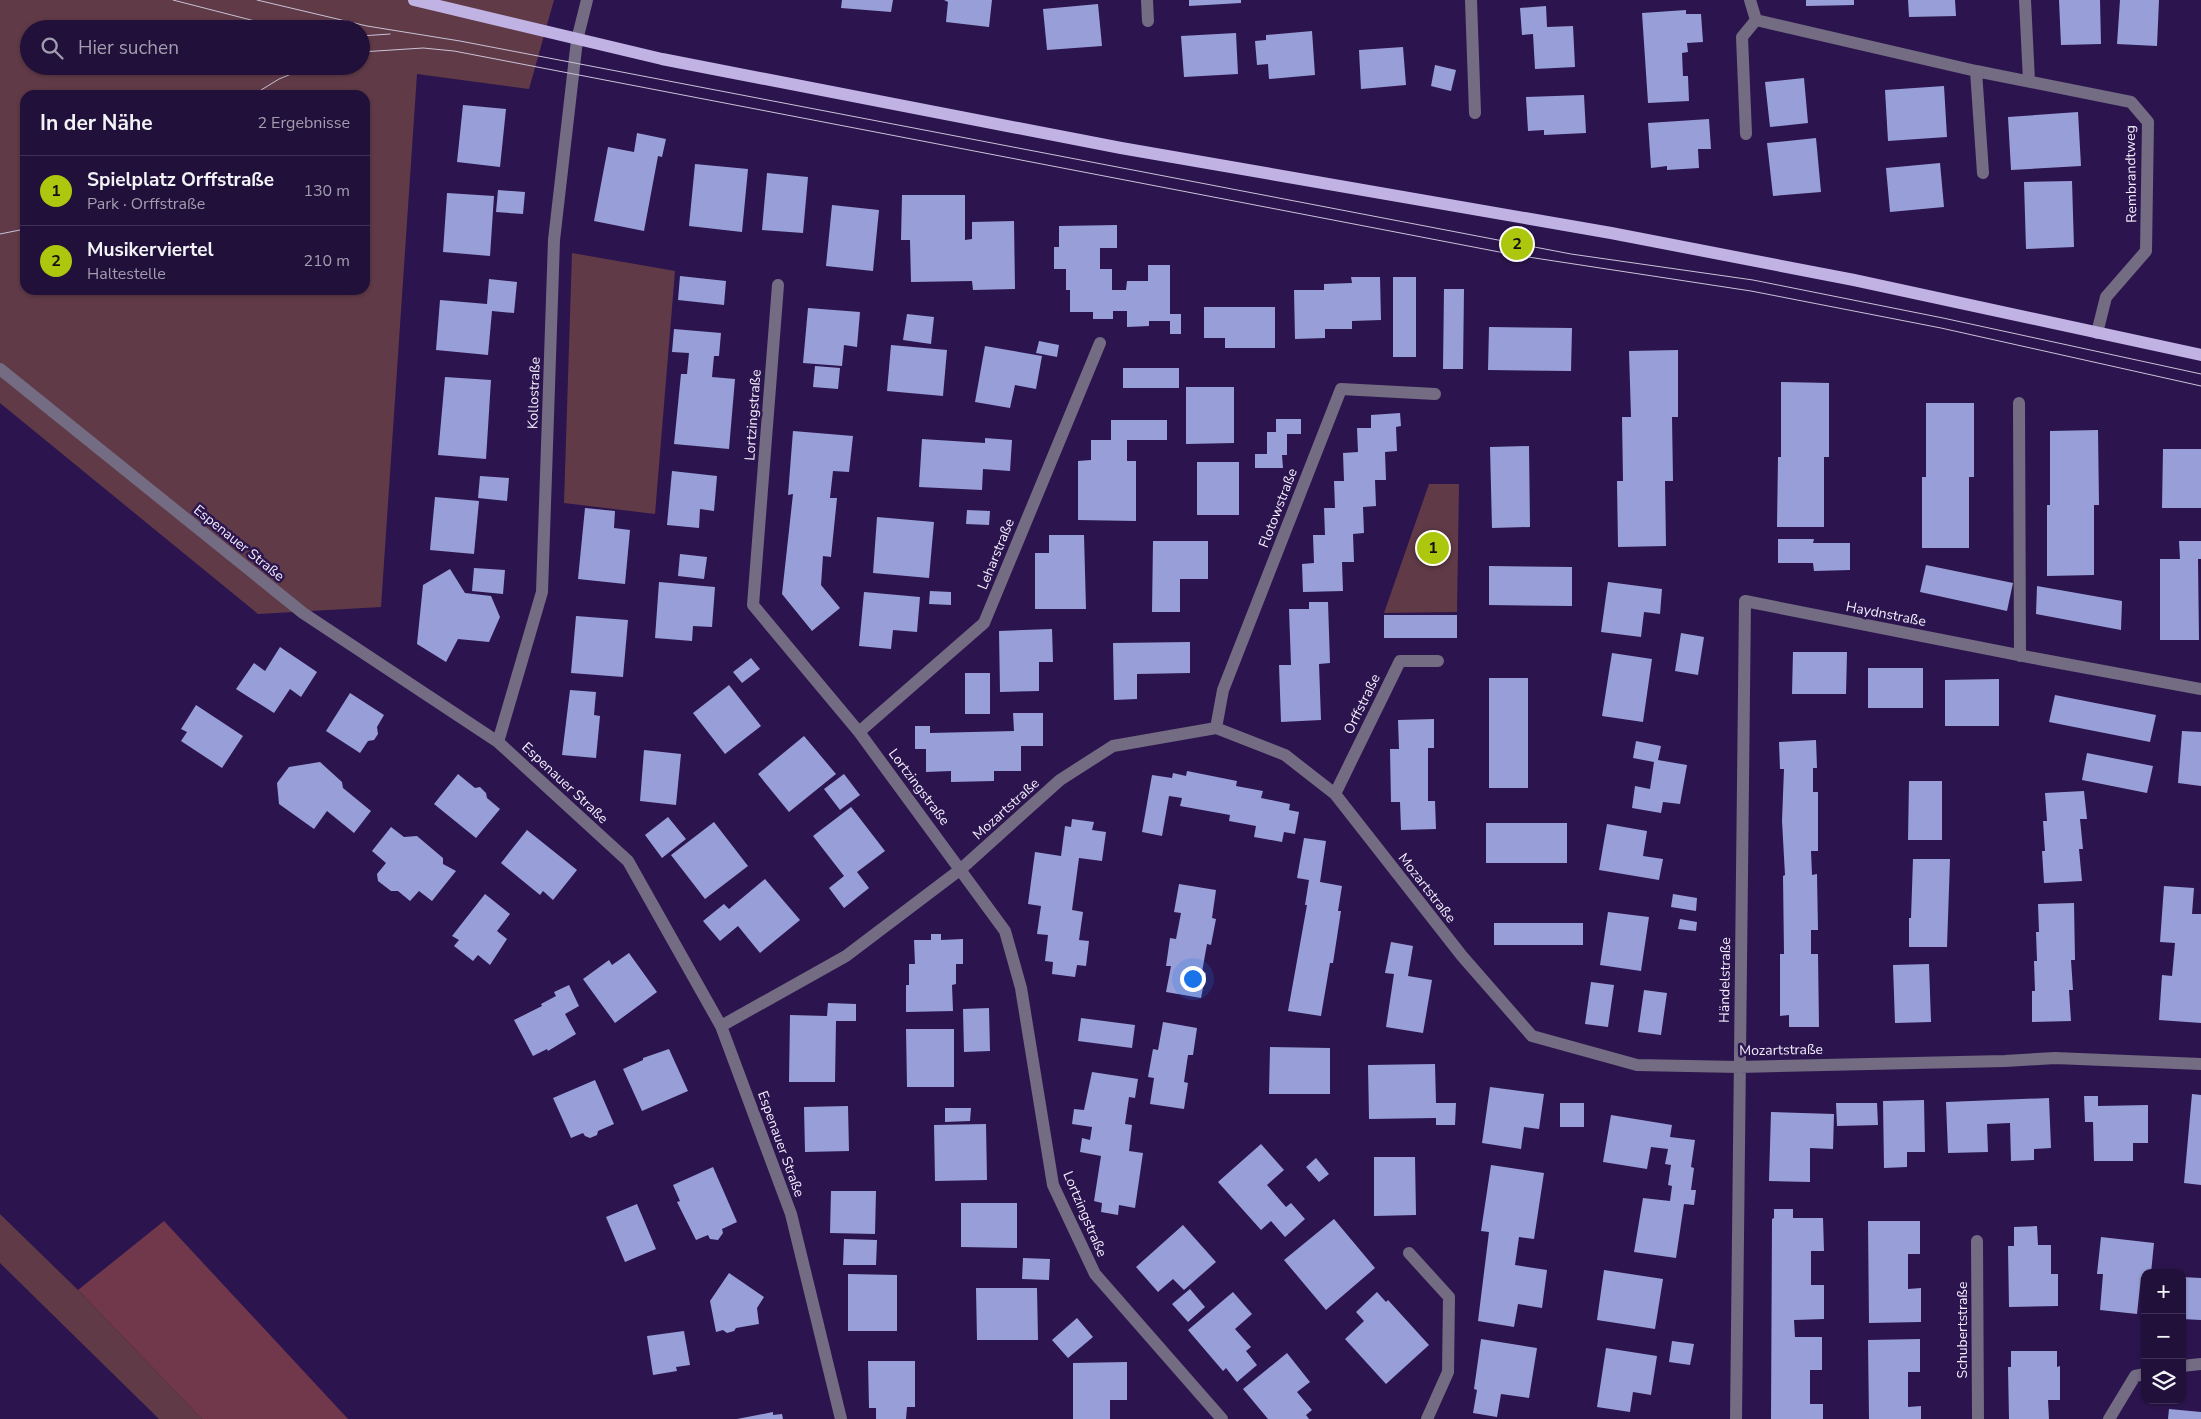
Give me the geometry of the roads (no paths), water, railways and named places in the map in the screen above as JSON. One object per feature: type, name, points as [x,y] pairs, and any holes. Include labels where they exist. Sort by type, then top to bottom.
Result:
[{"type":"main road","points":[[414,0],[662,59],[1121,148],[1611,233],[1854,280],[2201,355]]},
{"type":"street","name":"Kollostraße","points":[[498,742],[542,592],[554,240],[577,40],[587,0]]},
{"type":"street","points":[[1147,0],[1148,21]]},
{"type":"street","points":[[1470,0],[1475,113]]},
{"type":"street","points":[[1746,134],[1742,37],[1756,20],[1750,0]]},
{"type":"street","points":[[2025,0],[2029,81]]},
{"type":"street","name":"Rembrandtweg","points":[[1756,20],[1976,71],[2131,102],[2148,122],[2146,251],[2106,296],[2096,333]]},
{"type":"street","points":[[1976,71],[1983,173]]},
{"type":"street","name":"Lortzingstraße","points":[[778,285],[753,605],[859,732],[1004,930],[1021,988],[1053,1185],[1095,1274],[1222,1419]]},
{"type":"street","name":"Leharstraße","points":[[859,732],[984,623],[1100,343]]},
{"type":"street","name":"Espenauer Straße","points":[[0,369],[303,613],[498,742],[628,861],[721,1026],[790,1214],[841,1419]]},
{"type":"street","name":"Flotowstraße","points":[[1216,728],[1223,690],[1341,389],[1435,394]]},
{"type":"street","points":[[2019,403],[2020,656]]},
{"type":"street","name":"Haydnstraße","points":[[1745,601],[2020,656],[2201,688]]},
{"type":"street","name":"Händelstraße","points":[[1736,1419],[1745,601]]},
{"type":"street","name":"Orffstraße","points":[[1335,794],[1400,661],[1438,661]]},
{"type":"street","name":"Mozartstraße","points":[[721,1026],[846,956],[961,869],[1060,780],[1113,746],[1216,728],[1285,755],[1335,794],[1462,956],[1532,1036],[1636,1065],[1740,1067],[2005,1061],[2055,1058],[2201,1064]]},
{"type":"street","name":"Schubertstraße","points":[[1977,1240],[1978,1419]]},
{"type":"street","points":[[1409,1253],[1449,1297],[1448,1372],[1427,1419]]},
{"type":"street","points":[[2186,1366],[2201,1364]]},
{"type":"street","points":[[2110,1419],[2135,1376],[2141,1375]]},
{"type":"tram line","points":[[173,0],[251,20]]},
{"type":"tram line","points":[[257,0],[342,20]]},
{"type":"tram line","points":[[370,26],[460,41],[1571,254],[1753,280],[1943,318],[2201,374]]},
{"type":"tram line","points":[[370,35],[390,34]]},
{"type":"tram line","points":[[370,51],[423,48],[454,51],[1515,255],[1751,291],[1941,328],[2201,386]]},
{"type":"tram line","points":[[261,90],[289,75]]},
{"type":"tram line","points":[[0,234],[20,230]]},
{"type":"place","name":"Musikerviertel","points":[[1517,244]]},
{"type":"place","name":"Spielplatz Orffstraße","points":[[1433,548]]}]
